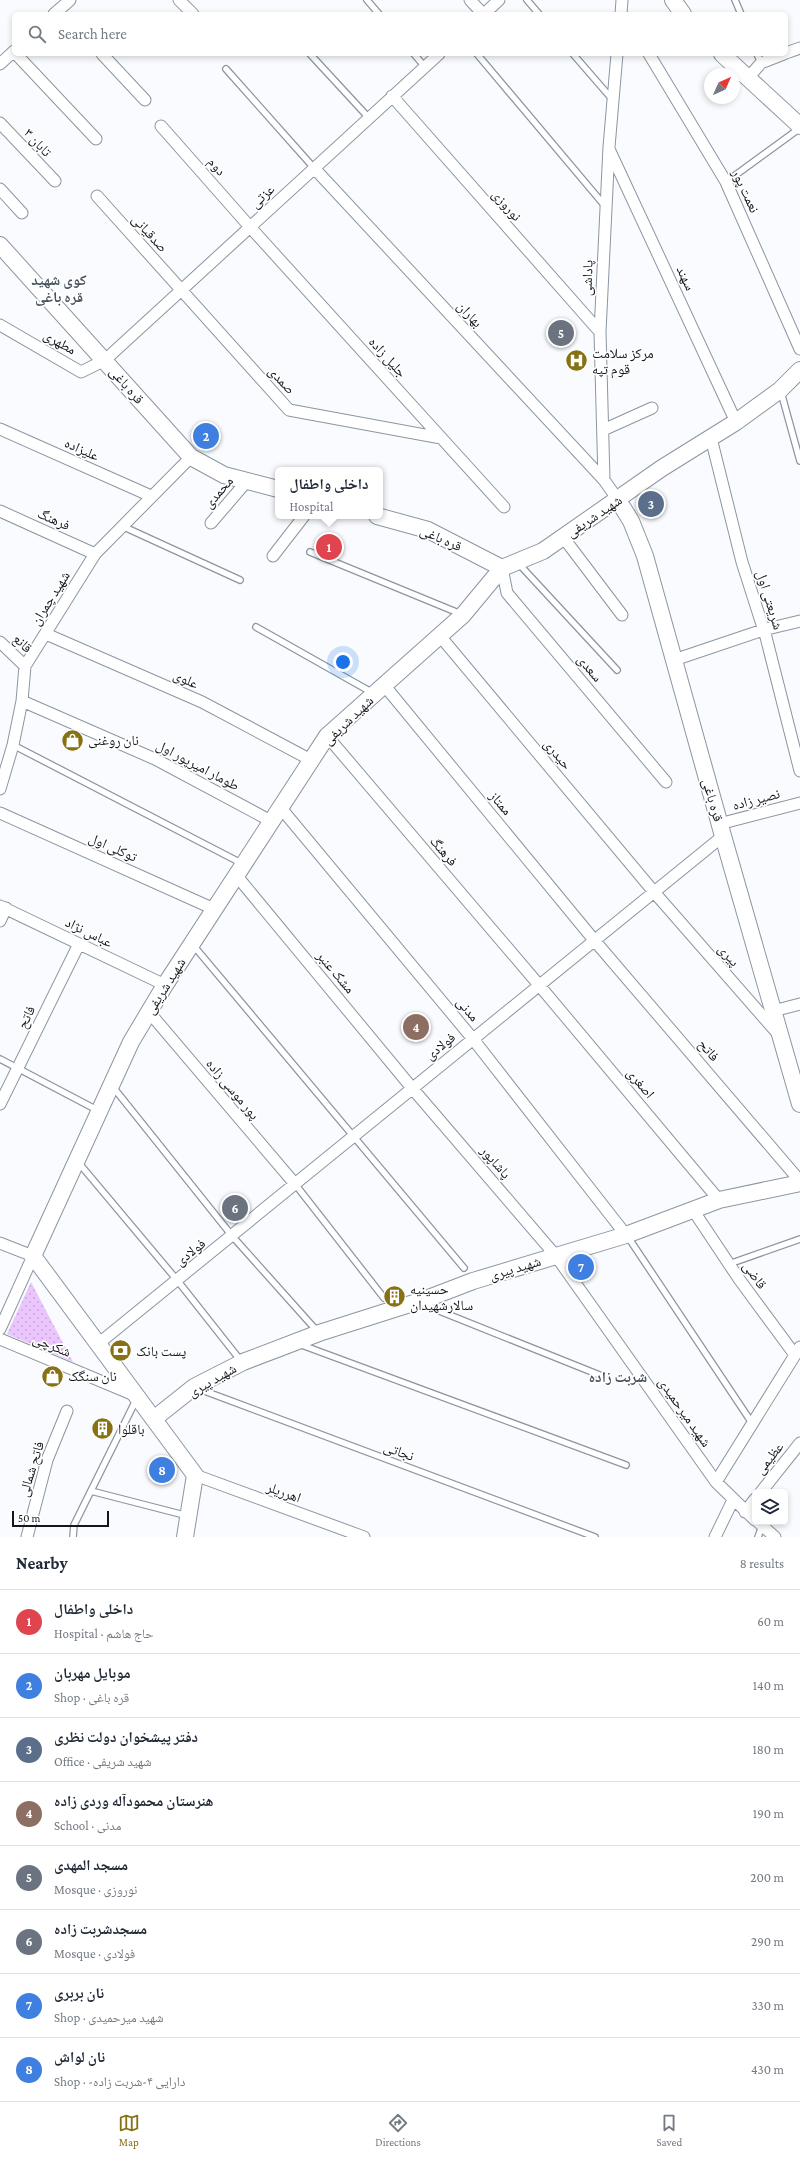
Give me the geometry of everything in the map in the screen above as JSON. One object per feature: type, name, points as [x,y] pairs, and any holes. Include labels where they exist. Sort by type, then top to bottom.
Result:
[{"type":"street","points":[[59,12],[70,0]]},
{"type":"street","points":[[179,0],[191,12]]},
{"type":"street","points":[[470,0],[481,12]]},
{"type":"street","points":[[485,12],[499,0]]},
{"type":"street","points":[[673,0],[682,12]]},
{"type":"street","points":[[788,53],[800,48]]},
{"type":"street","points":[[0,64],[12,53]]},
{"type":"street","points":[[18,56],[96,139]]},
{"type":"street","points":[[104,56],[145,100]]},
{"type":"street","name":"عزتی","points":[[105,360],[437,56]]},
{"type":"street","name":"پاداشی","points":[[604,480],[600,332],[605,206],[612,98],[617,56]]},
{"type":"street","name":"نعمت پور","points":[[650,56],[726,182],[800,349]]},
{"type":"street","points":[[724,56],[800,127]]},
{"type":"street","points":[[748,78],[759,58],[772,56]]},
{"type":"street","name":"نوروزی","points":[[392,96],[600,332]]},
{"type":"street","name":"تابان ۳","points":[[0,124],[55,181]]},
{"type":"street","name":"دوم","points":[[161,126],[250,227]]},
{"type":"street","name":"سهند","points":[[609,147],[736,422]]},
{"type":"street","name":"بهاران","points":[[314,168],[604,480]]},
{"type":"street","points":[[0,189],[22,213]]},
{"type":"street","name":"صدقیانی","points":[[97,196],[181,290]]},
{"type":"street","name":"جلیل زاده","points":[[250,227],[504,507]]},
{"type":"street","name":"قره باغی","points":[[0,245],[191,457],[224,475],[275,488]]},
{"type":"street","name":"صمدی","points":[[181,290],[288,410],[441,438]]},
{"type":"street","name":"مطهری","points":[[0,325],[81,372],[105,360]]},
{"type":"street","name":"شهید شریفى","points":[[33,1256],[131,1042],[165,985],[327,736],[463,615],[502,568],[544,551],[662,468],[736,422],[780,390],[800,370]]},
{"type":"street","points":[[603,430],[652,408]]},
{"type":"street","name":"علیزاده","points":[[0,429],[151,496]]},
{"type":"street","name":"شریعتی اول","points":[[711,438],[742,562],[763,630],[800,771]]},
{"type":"street","name":"شهید چمران","points":[[0,789],[13,745],[22,701],[25,666],[95,554],[122,525],[191,457]]},
{"type":"street","points":[[604,480],[618,500]]},
{"type":"street","name":"محمدی","points":[[211,523],[248,481]]},
{"type":"street","name":"قره باغی","points":[[618,500],[631,521],[645,556],[721,830],[800,1104]]},
{"type":"street","name":"فرهنگ","points":[[0,511],[95,554]]},
{"type":"street","name":"قره باغی","points":[[383,518],[428,530],[502,568]]},
{"type":"street","points":[[273,556],[302,519]]},
{"type":"street","points":[[563,537],[622,614]]},
{"type":"street","name":"سعدی","points":[[502,568],[507,593],[666,782]]},
{"type":"street","points":[[674,660],[763,630],[800,621]]},
{"type":"street","name":"علوی","points":[[46,634],[202,702],[311,760]]},
{"type":"street","name":"حیدری","points":[[440,636],[654,892]]},
{"type":"street","name":"قانع","points":[[0,642],[25,666]]},
{"type":"street","name":"ممتاز","points":[[379,690],[594,940]]},
{"type":"street","name":"طومار امیرپور اول","points":[[22,701],[155,759],[271,821]]},
{"type":"street","name":"فرهنگ","points":[[327,736],[539,985]]},
{"type":"street","name":"نصیر زاده","points":[[721,830],[800,803]]},
{"type":"street","name":"مدنی","points":[[280,807],[473,1039],[626,1235]]},
{"type":"street","name":"توکلی اول","points":[[0,813],[214,909]]},
{"type":"street","name":"فولادی","points":[[98,1344],[233,1236],[354,1135],[654,892],[721,830]]},
{"type":"street","name":"مشک عنبر","points":[[240,869],[412,1088]]},
{"type":"street","name":"پیری","points":[[654,892],[781,1038]]},
{"type":"street","points":[[0,921],[3,907]]},
{"type":"street","name":"عباس نژاد","points":[[3,907],[165,985]]},
{"type":"street","name":"فاتح","points":[[594,940],[800,1182]]},
{"type":"street","name":"فاتح","points":[[0,1104],[79,944]]},
{"type":"street","name":"اصغری","points":[[539,985],[719,1200]]},
{"type":"street","points":[[773,1011],[800,1004]]},
{"type":"street","name":"پور موسی زاده","points":[[149,1012],[295,1184]]},
{"type":"street","name":"پاشاپور","points":[[412,1088],[556,1256]]},
{"type":"street","name":"شهید پیری","points":[[155,1418],[194,1387],[242,1362],[319,1333],[416,1302],[474,1281],[626,1235],[719,1200],[800,1182]]},
{"type":"street","name":"قاضی","points":[[693,1210],[729,1264],[798,1351]]},
{"type":"street","points":[[0,1242],[33,1256],[155,1418],[195,1475],[185,1537]]},
{"type":"street","points":[[0,1329],[33,1256]]},
{"type":"street","name":"شهید میرحمیدی","points":[[556,1256],[716,1482],[752,1518]]},
{"type":"street","name":"شکرچی","points":[[0,1339],[138,1396]]},
{"type":"street","points":[[716,1482],[798,1351]]},
{"type":"street","name":"فاتح شمالی","points":[[27,1537],[47,1460],[66,1411]]},
{"type":"street","name":"عظیمی","points":[[763,1489],[800,1444]]},
{"type":"street","name":"اهرریلر","points":[[195,1475],[364,1537]]},
{"type":"street","points":[[715,1537],[733,1500]]},
{"type":"street","points":[[745,1512],[752,1504]]},
{"type":"street","name":"شهید میرحمیدی","points":[[760,1525],[775,1537]]},
{"type":"lane","points":[[367,0],[377,12]]},
{"type":"lane","points":[[527,0],[537,12]]},
{"type":"lane","points":[[735,0],[740,12]]},
{"type":"lane","points":[[312,56],[368,118]]},
{"type":"lane","points":[[416,56],[425,67]]},
{"type":"lane","points":[[479,56],[605,206]]},
{"type":"lane","points":[[575,56],[612,98]]},
{"type":"lane","points":[[226,68],[314,168]]},
{"type":"lane","points":[[726,182],[800,127]]},
{"type":"lane","points":[[780,390],[800,461]]},
{"type":"lane","points":[[122,525],[240,580]]},
{"type":"lane","points":[[310,552],[463,615]]},
{"type":"lane","points":[[517,562],[617,670]]},
{"type":"lane","points":[[256,627],[379,690]]},
{"type":"lane","points":[[13,745],[240,869]]},
{"type":"lane","points":[[192,943],[464,1268]]},
{"type":"lane","points":[[0,1059],[99,1111]]},
{"type":"lane","points":[[112,1085],[233,1236],[319,1333]]},
{"type":"lane","points":[[77,1160],[178,1280]]},
{"type":"lane","points":[[295,1184],[384,1298]]},
{"type":"lane","points":[[626,1235],[752,1423]]},
{"type":"lane","points":[[729,1264],[800,1239]]},
{"type":"lane","name":"فولادی","points":[[178,1280],[242,1362]]},
{"type":"lane","points":[[416,1302],[602,1376]]},
{"type":"lane","points":[[295,1342],[626,1465]]},
{"type":"lane","name":"نجاتی","points":[[194,1387],[595,1537]]},
{"type":"lane","points":[[73,1537],[74,1525],[138,1396]]},
{"type":"lane","points":[[91,1491],[188,1516]]},
{"type":"lane","points":[[758,1525],[758,1537]]},
{"type":"shaded area","points":[[31,1282],[73,1362],[7,1334]]},
{"type":"place","name":"مسجد المهدی","points":[[561,333]]},
{"type":"place","name":"مرکز سلامت قوم تپه","points":[[577,361]]},
{"type":"place","name":"موبایل مهربان","points":[[206,436]]},
{"type":"place","name":"دفتر پیشخوان دولت نظری","points":[[651,504]]},
{"type":"place","name":"داخلی واطفال","points":[[329,547]]},
{"type":"place","name":"نان روغنی","points":[[72,740]]},
{"type":"place","name":"هنرستان محمودآله وردی زاده","points":[[416,1027]]},
{"type":"place","name":"مسجدشربت زاده","points":[[235,1208]]},
{"type":"place","name":"نان بربری","points":[[581,1267]]},
{"type":"place","name":"حسینیه سالارشهیدان","points":[[395,1297]]},
{"type":"place","name":"پست بانک","points":[[120,1351]]},
{"type":"place","name":"نان سنگک","points":[[53,1376]]},
{"type":"place","name":"باقلوا","points":[[102,1429]]},
{"type":"place","name":"نان لواش","points":[[162,1470]]},
{"type":"district","name":"کوی شهید قره باغی","points":[[59,288]]},
{"type":"district","name":"شربت زاده","points":[[618,1377]]}]
